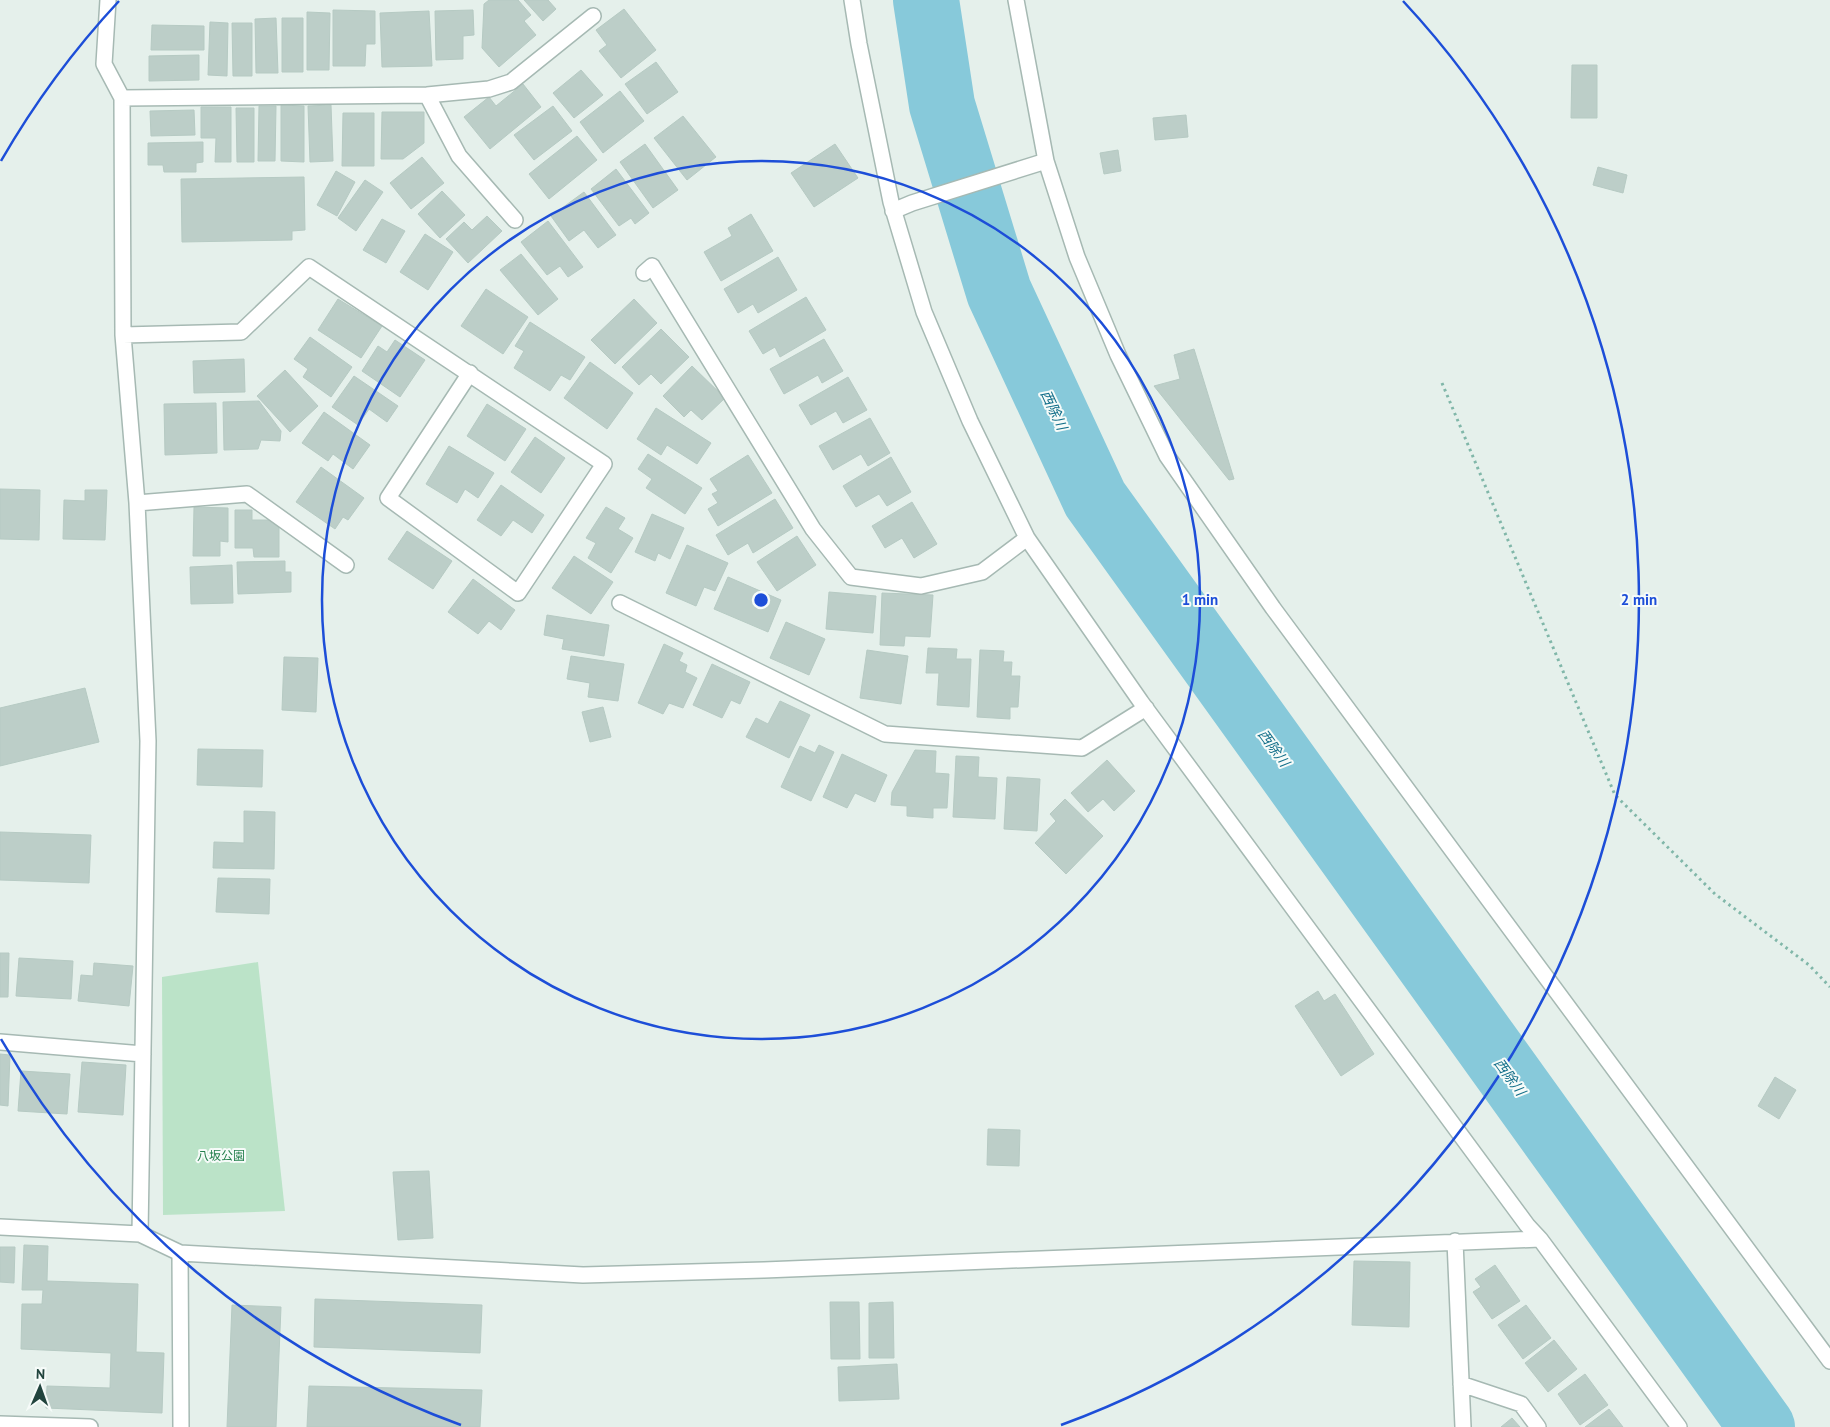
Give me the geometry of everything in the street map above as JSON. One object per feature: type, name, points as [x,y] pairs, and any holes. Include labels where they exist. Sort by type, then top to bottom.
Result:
[{"type":"street","points":[[108,0],[104,64],[122,98],[123,335],[137,503],[148,741],[140,1234]]},
{"type":"street","points":[[852,0],[859,44],[893,211],[924,312],[970,421],[1027,538],[1146,708],[1527,1225],[1540,1239],[1679,1427]]},
{"type":"street","points":[[1016,0],[1046,161],[1080,266],[1118,355],[1167,456],[1273,608],[1830,1361]]},
{"type":"street","points":[[122,98],[428,95],[489,90],[511,82],[592,16]]},
{"type":"street","points":[[428,95],[459,156],[515,220]]},
{"type":"street","points":[[893,211],[912,203],[1046,161]]},
{"type":"street","points":[[644,273],[652,266],[812,529],[851,577],[922,586],[982,572],[1027,538]]},
{"type":"street","points":[[123,335],[241,332],[309,267],[470,373],[604,464],[518,593],[388,498],[470,373]]},
{"type":"street","points":[[137,503],[247,494],[346,564]]},
{"type":"street","points":[[620,603],[885,734],[1082,748],[1146,708]]},
{"type":"street","points":[[0,1042],[143,1054]]},
{"type":"street","points":[[0,1226],[140,1234],[180,1253],[583,1275],[764,1270],[1540,1239]]},
{"type":"street","points":[[1455,1241],[1463,1427]]},
{"type":"street","points":[[180,1253],[181,1427]]},
{"type":"street","points":[[1461,1384],[1521,1404],[1538,1427]]},
{"type":"street","points":[[0,1424],[90,1427]]},
{"type":"path","points":[[1442,383],[1615,795],[1715,894],[1809,965],[1830,987]]},
{"type":"green space","name":"八坂公園","points":[[258,962],[285,1211],[163,1215],[162,977]]},
{"type":"building","points":[[489,0],[518,0],[531,15],[524,21],[536,35],[499,67],[482,48],[484,4]]},
{"type":"building","points":[[524,0],[548,0],[556,9],[543,21]]},
{"type":"building","points":[[624,9],[656,50],[621,78],[599,51],[607,45],[596,30]]},
{"type":"building","points":[[333,10],[375,11],[375,44],[366,44],[365,66],[333,66]]},
{"type":"building","points":[[473,10],[474,35],[463,36],[463,59],[436,60],[435,11]]},
{"type":"building","points":[[429,11],[432,66],[382,67],[380,13]]},
{"type":"building","points":[[307,12],[330,13],[329,70],[307,70]]},
{"type":"building","points":[[276,18],[278,73],[256,73],[255,19]]},
{"type":"building","points":[[282,18],[303,18],[303,72],[282,72]]},
{"type":"building","points":[[210,22],[228,23],[227,76],[208,75]]},
{"type":"building","points":[[232,23],[252,23],[252,76],[233,76]]},
{"type":"building","points":[[152,25],[204,26],[204,50],[151,50]]},
{"type":"building","points":[[199,55],[199,80],[149,81],[149,56]]},
{"type":"building","points":[[656,62],[678,92],[647,114],[625,84]]},
{"type":"building","points":[[1572,65],[1597,65],[1597,118],[1571,118]]},
{"type":"building","points":[[581,70],[603,95],[574,118],[553,93]]},
{"type":"building","points":[[523,84],[541,107],[490,149],[464,117],[489,97],[496,106]]},
{"type":"building","points":[[620,91],[644,121],[603,153],[580,122]]},
{"type":"building","points":[[281,105],[304,106],[304,162],[281,161]]},
{"type":"building","points":[[331,105],[333,161],[310,162],[308,106]]},
{"type":"building","points":[[259,106],[276,106],[275,161],[258,161]]},
{"type":"building","points":[[553,106],[572,131],[534,160],[514,135]]},
{"type":"building","points":[[201,107],[231,107],[231,162],[215,162],[216,138],[201,138]]},
{"type":"building","points":[[236,108],[254,108],[254,162],[237,162]]},
{"type":"building","points":[[194,110],[195,135],[151,136],[150,111]]},
{"type":"building","points":[[382,112],[424,112],[424,143],[403,159],[381,159]]},
{"type":"building","points":[[343,113],[374,113],[374,166],[342,166]]},
{"type":"building","points":[[1186,115],[1188,137],[1155,140],[1153,118]]},
{"type":"building","points":[[683,116],[716,157],[687,180],[654,138]]},
{"type":"building","points":[[577,136],[597,160],[549,199],[529,174]]},
{"type":"building","points":[[203,142],[203,162],[196,163],[196,172],[164,172],[163,165],[148,165],[148,143]]},
{"type":"building","points":[[645,144],[678,190],[653,208],[620,162]]},
{"type":"building","points":[[835,144],[858,178],[814,207],[791,173]]},
{"type":"building","points":[[1118,150],[1121,171],[1104,174],[1100,153]]},
{"type":"building","points":[[422,157],[444,183],[411,209],[390,183]]},
{"type":"building","points":[[1598,167],[1627,175],[1623,193],[1593,185]]},
{"type":"building","points":[[616,169],[649,213],[635,224],[631,218],[619,226],[591,189]]},
{"type":"building","points":[[336,171],[355,182],[337,216],[317,205]]},
{"type":"building","points":[[304,177],[305,230],[292,231],[292,240],[182,242],[181,179]]},
{"type":"building","points":[[365,180],[383,192],[356,231],[338,218]]},
{"type":"building","points":[[442,191],[465,215],[440,238],[418,214]]},
{"type":"building","points":[[584,192],[616,235],[598,248],[584,230],[569,241],[551,216]]},
{"type":"building","points":[[751,214],[773,251],[721,281],[704,252],[732,236],[728,228]]},
{"type":"building","points":[[487,216],[502,231],[468,263],[446,239],[464,222],[472,230]]},
{"type":"building","points":[[382,219],[405,231],[386,263],[363,250]]},
{"type":"building","points":[[548,221],[583,267],[568,277],[560,266],[547,275],[521,242]]},
{"type":"building","points":[[425,234],[453,252],[428,290],[400,272]]},
{"type":"building","points":[[521,254],[558,299],[538,315],[500,270]]},
{"type":"building","points":[[778,257],[797,290],[758,313],[753,304],[738,313],[724,289]]},
{"type":"building","points":[[486,289],[528,317],[503,354],[461,326]]},
{"type":"building","points":[[806,297],[826,330],[780,357],[775,347],[763,354],[749,331]]},
{"type":"building","points":[[338,299],[382,326],[361,358],[318,330]]},
{"type":"building","points":[[634,299],[657,323],[615,364],[591,340]]},
{"type":"building","points":[[530,322],[585,357],[570,380],[561,375],[550,391],[514,368],[524,351],[515,346]]},
{"type":"building","points":[[661,329],[689,357],[661,384],[651,374],[639,385],[622,367]]},
{"type":"building","points":[[310,337],[352,367],[331,397],[303,377],[308,369],[294,359]]},
{"type":"building","points":[[824,339],[843,371],[822,383],[818,375],[784,394],[770,369]]},
{"type":"building","points":[[395,340],[425,360],[400,397],[362,371],[378,346],[387,352]]},
{"type":"building","points":[[1194,349],[1234,479],[1229,480],[1154,386],[1180,379],[1174,355]]},
{"type":"building","points":[[244,359],[245,392],[194,393],[193,361]]},
{"type":"building","points":[[590,362],[633,393],[607,429],[564,398]]},
{"type":"building","points":[[692,366],[725,398],[702,420],[691,410],[684,417],[663,396]]},
{"type":"building","points":[[285,370],[318,406],[290,432],[257,396]]},
{"type":"building","points":[[354,376],[398,406],[387,422],[369,409],[358,425],[332,407]]},
{"type":"building","points":[[848,377],[867,410],[843,423],[836,411],[811,425],[799,405]]},
{"type":"building","points":[[259,401],[281,431],[280,441],[261,440],[258,449],[224,450],[223,402]]},
{"type":"building","points":[[216,403],[217,453],[165,455],[164,404]]},
{"type":"building","points":[[487,404],[526,429],[505,461],[467,436]]},
{"type":"building","points":[[656,408],[711,443],[697,464],[667,445],[661,455],[637,439]]},
{"type":"building","points":[[324,412],[370,445],[353,469],[333,454],[328,461],[302,443]]},
{"type":"building","points":[[870,418],[890,453],[868,466],[861,454],[833,470],[819,446]]},
{"type":"building","points":[[535,437],[565,458],[541,493],[511,472]]},
{"type":"building","points":[[449,446],[494,473],[478,498],[465,489],[457,503],[426,484]]},
{"type":"building","points":[[648,454],[702,488],[685,514],[646,488],[652,479],[638,469]]},
{"type":"building","points":[[748,455],[772,493],[718,526],[708,509],[718,503],[712,494],[718,491],[710,479]]},
{"type":"building","points":[[891,457],[911,492],[887,506],[879,494],[856,507],[843,486]]},
{"type":"building","points":[[321,467],[364,498],[348,520],[343,517],[335,529],[296,502]]},
{"type":"building","points":[[501,485],[544,515],[532,533],[513,520],[501,536],[477,520]]},
{"type":"building","points":[[0,489],[40,490],[39,540],[0,539]]},
{"type":"building","points":[[85,490],[107,490],[105,540],[63,539],[64,500],[85,501]]},
{"type":"building","points":[[775,499],[793,528],[753,553],[748,543],[728,555],[716,535]]},
{"type":"building","points":[[912,502],[937,544],[914,558],[902,538],[885,548],[872,526]]},
{"type":"building","points":[[194,507],[228,508],[228,542],[220,541],[220,556],[193,556]]},
{"type":"building","points":[[606,507],[625,518],[618,529],[633,538],[611,573],[588,558],[596,543],[586,538]]},
{"type":"building","points":[[235,510],[252,510],[252,520],[279,520],[279,557],[254,557],[253,548],[235,548]]},
{"type":"building","points":[[652,514],[684,528],[670,559],[658,553],[655,561],[635,552]]},
{"type":"building","points":[[407,531],[452,561],[433,589],[388,559]]},
{"type":"building","points":[[797,536],[816,565],[777,591],[757,562]]},
{"type":"building","points":[[687,545],[728,563],[715,591],[704,587],[696,606],[666,593]]},
{"type":"building","points":[[574,556],[613,582],[591,614],[552,588]]},
{"type":"building","points":[[285,561],[285,572],[291,572],[291,592],[238,594],[237,562]]},
{"type":"building","points":[[232,565],[233,603],[191,604],[190,567]]},
{"type":"building","points":[[728,577],[781,600],[768,632],[714,609]]},
{"type":"building","points":[[473,579],[515,610],[501,630],[489,621],[478,634],[448,612]]},
{"type":"building","points":[[829,592],[876,596],[873,633],[826,629]]},
{"type":"building","points":[[882,593],[933,595],[930,637],[905,636],[904,646],[880,645]]},
{"type":"building","points":[[547,615],[609,625],[604,656],[562,649],[564,639],[544,635]]},
{"type":"building","points":[[786,622],[825,639],[809,675],[770,658]]},
{"type":"building","points":[[664,644],[683,653],[679,661],[687,665],[685,672],[697,678],[683,708],[669,703],[663,714],[638,703]]},
{"type":"building","points":[[928,648],[957,649],[956,659],[971,659],[969,707],[937,705],[939,673],[926,673]]},
{"type":"building","points":[[867,650],[908,656],[901,704],[860,698]]},
{"type":"building","points":[[980,650],[1004,651],[1003,662],[1012,662],[1011,676],[1020,676],[1018,707],[1010,707],[1010,719],[977,717]]},
{"type":"building","points":[[571,656],[624,664],[618,701],[588,697],[590,683],[567,679]]},
{"type":"building","points":[[284,657],[318,658],[316,712],[282,710]]},
{"type":"building","points":[[712,664],[750,682],[740,704],[731,700],[722,718],[693,705]]},
{"type":"building","points":[[85,688],[99,742],[0,766],[0,708]]},
{"type":"building","points":[[780,701],[810,715],[789,758],[746,737],[756,718],[768,724]]},
{"type":"building","points":[[603,707],[611,737],[590,742],[582,712]]},
{"type":"building","points":[[819,745],[834,752],[811,801],[781,787],[800,746],[815,753]]},
{"type":"building","points":[[198,749],[263,750],[262,787],[197,785]]},
{"type":"building","points":[[915,750],[936,751],[935,773],[949,774],[947,808],[933,808],[933,818],[907,816],[907,806],[891,805],[892,792]]},
{"type":"building","points":[[842,754],[887,775],[875,802],[855,793],[847,808],[823,797]]},
{"type":"building","points":[[956,756],[979,757],[978,777],[997,778],[995,819],[953,817]]},
{"type":"building","points":[[1107,760],[1135,791],[1114,811],[1103,799],[1088,812],[1071,793]]},
{"type":"building","points":[[1007,777],[1040,779],[1037,831],[1004,829]]},
{"type":"building","points":[[1065,799],[1103,836],[1066,874],[1035,843],[1056,821],[1050,814]]},
{"type":"building","points":[[244,811],[275,812],[274,869],[213,868],[214,842],[244,843]]},
{"type":"building","points":[[0,832],[91,835],[89,883],[0,880]]},
{"type":"building","points":[[218,878],[270,879],[269,914],[216,912]]},
{"type":"building","points":[[0,953],[9,953],[8,997],[0,997]]},
{"type":"building","points":[[19,958],[73,961],[71,999],[16,996]]},
{"type":"building","points":[[94,963],[133,966],[129,1006],[78,1001],[81,975],[93,976]]},
{"type":"building","points":[[1318,991],[1324,1001],[1335,994],[1374,1054],[1341,1076],[1295,1006]]},
{"type":"building","points":[[0,1054],[10,1055],[8,1106],[0,1105]]},
{"type":"building","points":[[82,1062],[126,1065],[123,1115],[78,1112]]},
{"type":"building","points":[[21,1071],[70,1074],[67,1114],[18,1111]]},
{"type":"building","points":[[1775,1077],[1796,1090],[1779,1119],[1758,1106]]},
{"type":"building","points":[[988,1129],[1020,1130],[1019,1166],[987,1165]]},
{"type":"building","points":[[429,1171],[433,1238],[398,1240],[393,1172]]},
{"type":"building","points":[[24,1245],[48,1246],[47,1281],[138,1284],[136,1352],[164,1353],[162,1413],[46,1408],[47,1386],[110,1388],[111,1353],[21,1349],[22,1304],[42,1304],[43,1290],[22,1290]]},
{"type":"building","points":[[0,1247],[15,1247],[14,1283],[0,1282]]},
{"type":"building","points":[[1354,1261],[1410,1262],[1409,1327],[1352,1325]]},
{"type":"building","points":[[1495,1265],[1520,1301],[1492,1319],[1473,1292],[1481,1287],[1475,1279]]},
{"type":"building","points":[[315,1299],[482,1305],[480,1353],[314,1347]]},
{"type":"building","points":[[830,1302],[859,1302],[860,1359],[831,1359]]},
{"type":"building","points":[[893,1302],[894,1358],[869,1358],[869,1303]]},
{"type":"building","points":[[232,1305],[281,1307],[276,1427],[227,1427]]},
{"type":"building","points":[[1526,1305],[1551,1338],[1523,1359],[1498,1325]]},
{"type":"building","points":[[1554,1340],[1577,1369],[1548,1392],[1525,1363]]},
{"type":"building","points":[[897,1364],[899,1399],[839,1401],[838,1367]]},
{"type":"building","points":[[1585,1374],[1608,1405],[1580,1425],[1558,1394]]},
{"type":"building","points":[[309,1386],[482,1390],[480,1427],[307,1427]]},
{"type":"building","points":[[1609,1409],[1623,1427],[1585,1427]]},
{"type":"building","points":[[1512,1418],[1520,1427],[1501,1427]]},
{"type":"waterway","name":"西除川","points":[[926,0],[942,105],[999,292],[1095,499],[1762,1427]]}]
